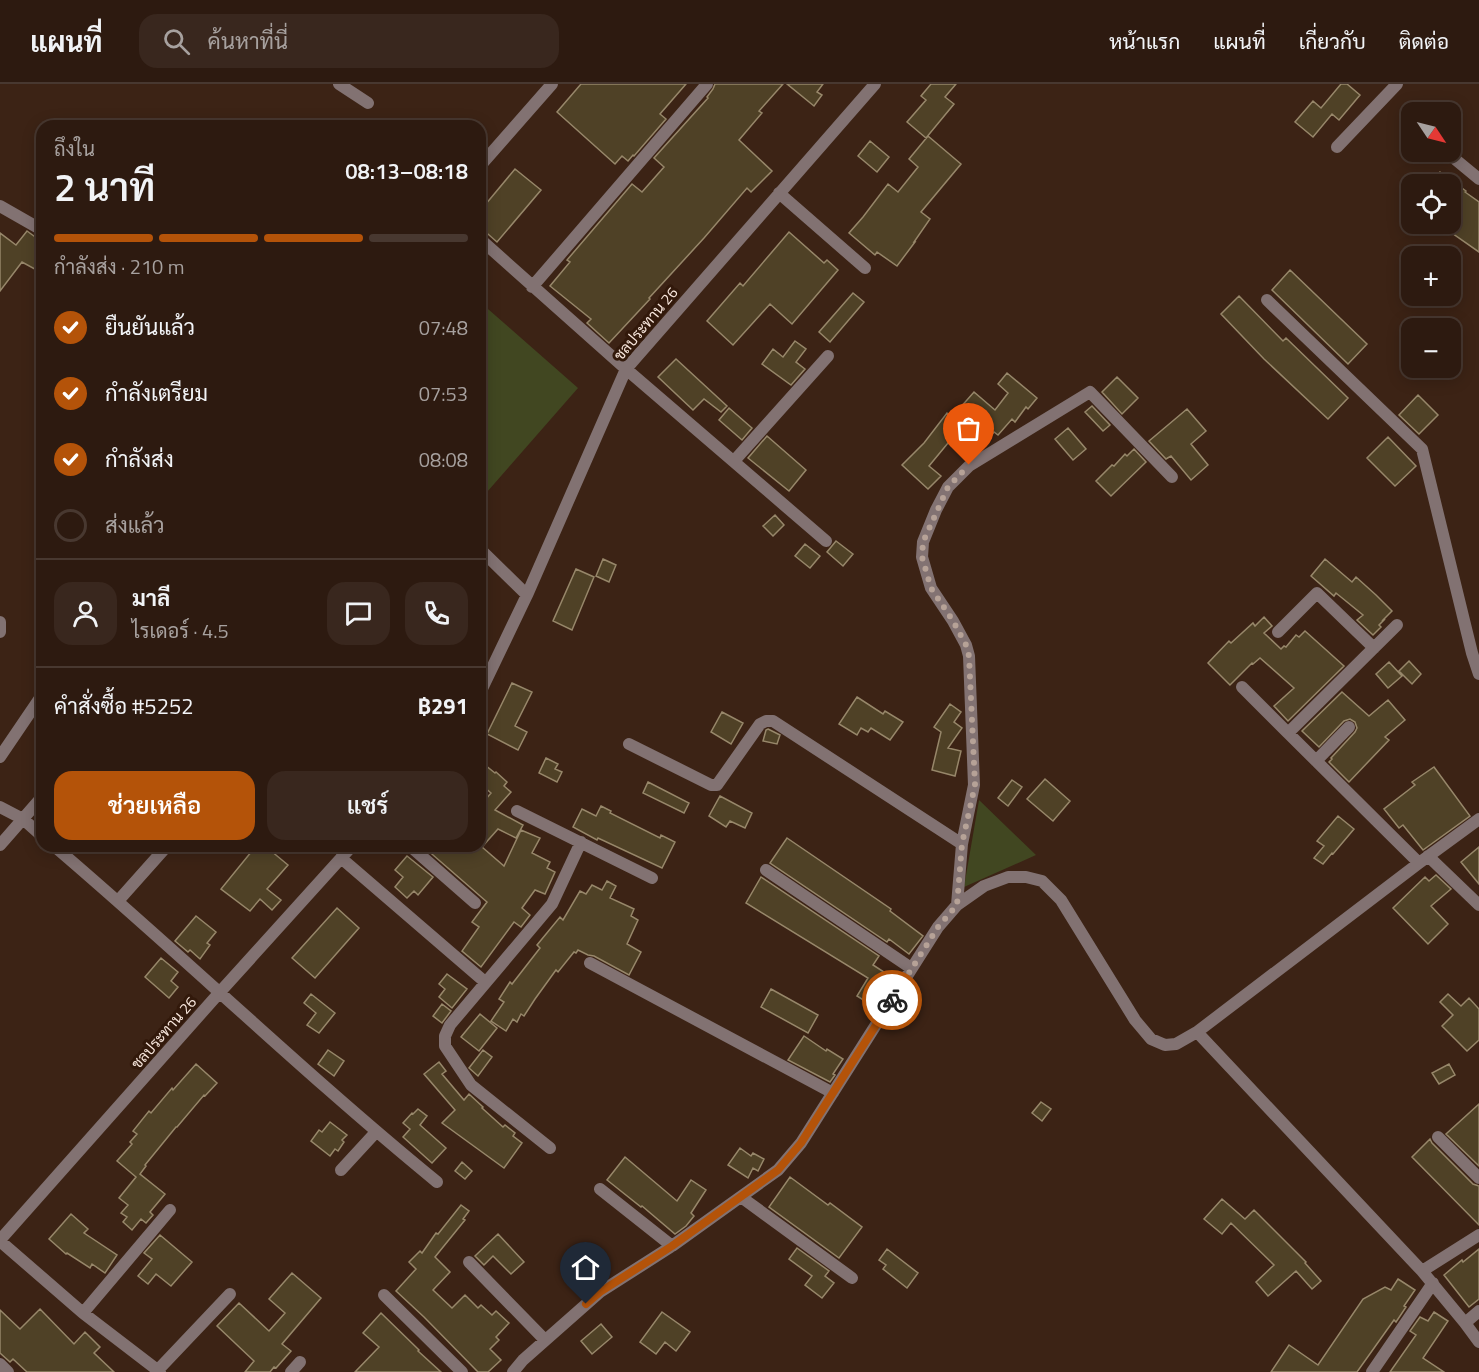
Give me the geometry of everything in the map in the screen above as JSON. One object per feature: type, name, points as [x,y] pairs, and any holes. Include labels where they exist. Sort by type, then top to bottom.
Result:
[{"type":"street","points":[[339,84],[368,103]]},
{"type":"street","points":[[486,159],[552,84]]},
{"type":"street","points":[[532,286],[708,84]]},
{"type":"street","name":"ชลประทาน 26","points":[[486,680],[527,595],[626,369],[875,84]]},
{"type":"street","points":[[1337,147],[1397,84]]},
{"type":"street","points":[[1460,162],[1479,178]]},
{"type":"street","points":[[779,193],[865,268]]},
{"type":"street","points":[[0,206],[36,227]]},
{"type":"street","points":[[486,244],[626,369],[826,541]]},
{"type":"street","points":[[1267,300],[1422,449],[1479,674]]},
{"type":"street","points":[[734,461],[828,356]]},
{"type":"street","points":[[957,905],[962,844],[975,785],[969,656],[966,645],[953,621],[931,588],[922,557],[923,542],[948,487],[969,465],[1090,392],[1172,477]]},
{"type":"street","points":[[486,555],[527,595]]},
{"type":"street","points":[[1278,632],[1317,593],[1374,648]]},
{"type":"street","points":[[0,622],[0,632]]},
{"type":"street","points":[[1288,733],[1397,625]]},
{"type":"street","points":[[1242,687],[1316,761],[1424,860],[1479,905]]},
{"type":"street","points":[[0,757],[36,704]]},
{"type":"street","points":[[629,744],[717,785],[760,724],[773,721],[962,844]]},
{"type":"street","points":[[1316,761],[1349,728]]},
{"type":"street","points":[[0,845],[36,804]]},
{"type":"street","points":[[0,807],[23,819],[36,831]]},
{"type":"street","points":[[517,811],[652,878]]},
{"type":"street","points":[[513,1372],[523,1360],[600,1292],[672,1246],[778,1170],[801,1143],[938,927],[957,905],[984,886],[1008,877],[1042,880],[1060,900],[1135,1020],[1151,1038],[1165,1045],[1176,1044],[1197,1032],[1479,819]]},
{"type":"street","points":[[550,1148],[471,1085],[445,1046],[445,1036],[450,1025],[552,903],[581,842]]},
{"type":"street","points":[[61,852],[376,1132],[437,1182]]},
{"type":"street","points":[[118,901],[162,852]]},
{"type":"street","name":"ชลประทาน 26","points":[[1,1237],[346,852]]},
{"type":"street","points":[[417,852],[475,903]]},
{"type":"street","points":[[341,858],[485,982]]},
{"type":"street","points":[[766,870],[911,968]]},
{"type":"street","points":[[590,963],[833,1093]]},
{"type":"street","points":[[1197,1032],[1433,1283],[1479,1342]]},
{"type":"street","points":[[341,1170],[376,1132]]},
{"type":"street","points":[[1438,1137],[1479,1178]]},
{"type":"street","points":[[600,1189],[672,1246]]},
{"type":"street","points":[[741,1197],[852,1278]]},
{"type":"street","points":[[83,1313],[170,1210]]},
{"type":"street","points":[[1422,1271],[1479,1235]]},
{"type":"street","points":[[1,1237],[83,1313],[159,1371],[230,1294]]},
{"type":"street","points":[[469,1262],[545,1340]]},
{"type":"street","points":[[1372,1372],[1433,1283]]},
{"type":"street","points":[[384,1295],[462,1372]]},
{"type":"street","points":[[1465,1323],[1479,1311]]},
{"type":"street","points":[[291,1372],[300,1362]]},
{"type":"street","points":[[0,1364],[8,1372]]},
{"type":"green space","points":[[486,307],[578,388],[486,493]]},
{"type":"green space","points":[[979,800],[1036,855],[964,887]]},
{"type":"building","points":[[581,84],[686,84],[660,114],[666,119],[634,156],[628,161],[622,156],[615,164],[557,112]]},
{"type":"building","points":[[715,84],[783,84],[759,111],[762,113],[739,140],[772,171],[751,192],[747,188],[609,343],[587,323],[591,319],[550,286],[570,262],[567,260],[632,184],[642,192],[664,167],[654,158],[708,98]]},
{"type":"building","points":[[787,84],[823,84],[817,92],[822,95],[814,106]]},
{"type":"building","points":[[931,84],[956,84],[945,97],[954,104],[926,138],[907,122],[926,100],[921,96]]},
{"type":"building","points":[[1341,84],[1347,84],[1360,95],[1339,120],[1332,114],[1313,137],[1295,122],[1313,101],[1321,108]]},
{"type":"building","points":[[928,136],[961,164],[921,212],[930,219],[897,266],[877,252],[875,255],[849,233],[888,184],[898,192],[918,167],[909,159]]},
{"type":"building","points":[[870,141],[889,157],[877,172],[858,156]]},
{"type":"building","points":[[515,169],[541,190],[497,242],[486,232],[486,204]]},
{"type":"building","points":[[1461,187],[1479,202],[1479,252],[1453,234],[1461,234]]},
{"type":"building","points":[[27,231],[36,238],[36,270],[22,262],[0,291],[0,233],[16,245]]},
{"type":"building","points":[[789,232],[824,263],[827,260],[838,270],[792,324],[770,304],[733,345],[707,321],[740,283],[743,286]]},
{"type":"building","points":[[1290,270],[1367,344],[1348,364],[1272,290]]},
{"type":"building","points":[[853,293],[864,302],[830,342],[819,332]]},
{"type":"building","points":[[1239,296],[1283,341],[1286,338],[1348,398],[1328,419],[1264,359],[1221,314]]},
{"type":"building","points":[[795,341],[806,349],[796,362],[805,369],[791,385],[762,364],[773,349],[783,357]]},
{"type":"building","points":[[676,359],[727,406],[721,412],[704,399],[693,410],[658,377]]},
{"type":"building","points":[[1007,373],[1037,398],[1028,409],[1026,407],[1015,422],[1012,419],[998,435],[994,432],[986,442],[979,437],[964,455],[948,443],[929,466],[941,476],[928,489],[902,465],[924,443],[947,413],[952,417],[974,392],[995,410],[1008,393],[998,384]]},
{"type":"building","points":[[1117,377],[1138,398],[1122,414],[1102,392]]},
{"type":"building","points":[[1418,395],[1438,415],[1419,434],[1399,415]]},
{"type":"building","points":[[1092,406],[1110,425],[1103,431],[1085,412]]},
{"type":"building","points":[[729,408],[752,428],[742,440],[719,420]]},
{"type":"building","points":[[1187,409],[1206,431],[1191,444],[1208,465],[1191,480],[1171,456],[1166,459],[1149,441]]},
{"type":"building","points":[[1068,428],[1086,449],[1073,460],[1055,439]]},
{"type":"building","points":[[767,436],[806,470],[789,491],[748,458]]},
{"type":"building","points":[[1388,437],[1416,466],[1395,486],[1367,458]]},
{"type":"building","points":[[1134,449],[1146,462],[1111,496],[1096,481],[1125,454],[1127,456]]},
{"type":"building","points":[[775,515],[784,525],[773,536],[763,526]]},
{"type":"building","points":[[836,541],[853,554],[843,566],[827,552]]},
{"type":"building","points":[[805,544],[820,556],[810,568],[795,556]]},
{"type":"building","points":[[603,559],[616,565],[609,582],[596,576]]},
{"type":"building","points":[[1325,559],[1352,582],[1356,577],[1392,611],[1373,635],[1357,620],[1363,615],[1336,593],[1334,596],[1311,576]]},
{"type":"building","points":[[576,569],[594,577],[572,630],[553,621]]},
{"type":"building","points":[[1264,617],[1272,626],[1264,633],[1281,649],[1286,647],[1296,635],[1299,637],[1305,631],[1344,666],[1288,721],[1274,706],[1294,688],[1260,658],[1230,685],[1208,663],[1229,641],[1231,643],[1253,623],[1255,626]]},
{"type":"building","points":[[1409,661],[1421,674],[1412,684],[1399,671]]},
{"type":"building","points":[[1389,662],[1402,676],[1388,688],[1376,674]]},
{"type":"building","points":[[512,683],[532,692],[515,726],[527,732],[518,750],[487,734]]},
{"type":"building","points":[[1342,692],[1369,716],[1388,700],[1405,720],[1385,737],[1389,740],[1349,782],[1329,762],[1355,732],[1357,728],[1355,722],[1350,719],[1344,721],[1319,747],[1302,731]]},
{"type":"building","points":[[857,697],[883,714],[885,711],[903,722],[890,740],[871,728],[868,732],[861,728],[857,735],[839,724]]},
{"type":"building","points":[[950,704],[961,712],[954,722],[962,728],[948,748],[961,751],[955,776],[932,770],[941,732],[934,727]]},
{"type":"building","points":[[722,712],[743,723],[731,744],[711,732]]},
{"type":"building","points":[[768,729],[780,735],[777,744],[763,741]]},
{"type":"building","points":[[546,758],[558,764],[555,769],[562,772],[557,782],[539,773]]},
{"type":"building","points":[[486,766],[507,782],[504,786],[511,792],[495,810],[523,825],[516,838],[498,829],[486,842],[486,799],[491,793],[486,789]]},
{"type":"building","points":[[1434,767],[1470,816],[1423,850],[1403,825],[1399,828],[1384,809],[1415,785],[1412,782]]},
{"type":"building","points":[[1045,779],[1070,801],[1053,821],[1027,799]]},
{"type":"building","points":[[1012,780],[1022,787],[1008,806],[998,798]]},
{"type":"building","points":[[648,782],[689,803],[684,813],[643,793]]},
{"type":"building","points":[[720,796],[752,813],[745,828],[730,821],[726,827],[709,816]]},
{"type":"building","points":[[601,806],[611,811],[610,813],[660,838],[661,835],[675,842],[662,868],[573,827],[582,809],[596,816]]},
{"type":"building","points":[[1338,816],[1354,829],[1323,864],[1314,858],[1324,846],[1317,841]]},
{"type":"building","points":[[521,830],[540,838],[532,853],[550,862],[547,868],[555,872],[545,894],[535,890],[522,908],[530,915],[521,927],[514,922],[481,967],[462,951],[479,927],[472,922],[487,902],[430,852],[486,850],[504,866]]},
{"type":"building","points":[[787,838],[891,909],[890,911],[923,936],[909,954],[889,939],[887,942],[770,863]]},
{"type":"building","points":[[1479,847],[1479,884],[1461,862]]},
{"type":"building","points":[[251,852],[272,852],[288,865],[267,889],[281,900],[272,910],[260,899],[250,911],[221,889]]},
{"type":"building","points":[[407,856],[433,877],[418,895],[414,891],[407,898],[395,887],[403,877],[395,870]]},
{"type":"building","points":[[1436,875],[1451,889],[1431,906],[1448,924],[1428,944],[1393,908],[1425,877],[1429,881]]},
{"type":"building","points":[[761,877],[879,956],[873,965],[887,974],[868,1003],[857,996],[868,978],[746,903]]},
{"type":"building","points":[[607,881],[616,886],[610,898],[634,909],[631,916],[638,920],[627,944],[641,952],[629,975],[578,950],[558,972],[556,970],[524,1016],[521,1014],[517,1022],[513,1019],[506,1031],[491,1021],[504,1002],[499,999],[510,982],[512,984],[540,948],[537,945],[560,917],[563,920],[580,891],[586,894],[592,885],[602,890]]},
{"type":"building","points":[[337,908],[359,928],[315,978],[292,958]]},
{"type":"building","points":[[196,916],[216,932],[207,943],[210,945],[200,959],[175,941]]},
{"type":"building","points":[[161,958],[178,972],[171,981],[178,987],[169,998],[145,977]]},
{"type":"building","points":[[447,974],[467,989],[452,1008],[439,997],[445,989],[439,984]]},
{"type":"building","points":[[771,989],[818,1015],[808,1033],[761,1007]]},
{"type":"building","points":[[311,994],[335,1013],[319,1033],[307,1025],[316,1013],[304,1003]]},
{"type":"building","points":[[1448,994],[1461,1006],[1469,998],[1479,1009],[1479,1040],[1467,1051],[1442,1026],[1453,1015],[1440,1002]]},
{"type":"building","points":[[442,1004],[451,1011],[442,1023],[433,1016]]},
{"type":"building","points":[[480,1014],[497,1028],[479,1051],[461,1037]]},
{"type":"building","points":[[804,1036],[843,1059],[830,1082],[788,1060]]},
{"type":"building","points":[[328,1050],[344,1061],[334,1076],[318,1064]]},
{"type":"building","points":[[483,1050],[492,1057],[478,1076],[469,1068]]},
{"type":"building","points":[[439,1062],[446,1071],[442,1074],[464,1100],[469,1094],[503,1127],[505,1125],[515,1133],[513,1136],[522,1143],[504,1168],[442,1123],[455,1110],[424,1074]]},
{"type":"building","points":[[196,1064],[217,1083],[204,1095],[145,1165],[140,1174],[165,1194],[150,1212],[153,1215],[146,1223],[141,1219],[132,1230],[123,1222],[127,1217],[121,1213],[128,1205],[119,1198],[136,1177],[117,1161],[132,1144],[130,1142],[137,1134],[133,1131],[149,1111],[151,1113]]},
{"type":"building","points":[[1449,1064],[1455,1075],[1439,1084],[1432,1073]]},
{"type":"building","points":[[1041,1102],[1051,1109],[1042,1121],[1032,1113]]},
{"type":"building","points":[[1479,1104],[1479,1166],[1446,1134]]},
{"type":"building","points":[[418,1109],[427,1116],[420,1125],[446,1148],[432,1163],[403,1137],[410,1129],[403,1123]]},
{"type":"building","points":[[330,1122],[347,1135],[342,1140],[344,1142],[338,1151],[335,1149],[330,1156],[311,1141],[319,1130],[322,1132]]},
{"type":"building","points":[[1430,1139],[1473,1184],[1479,1186],[1479,1225],[1412,1157]]},
{"type":"building","points":[[740,1148],[751,1156],[753,1153],[764,1159],[758,1171],[753,1168],[748,1178],[728,1165]]},
{"type":"building","points":[[625,1157],[677,1201],[691,1180],[706,1190],[691,1213],[694,1216],[686,1226],[675,1234],[607,1180]]},
{"type":"building","points":[[462,1162],[472,1171],[465,1179],[455,1171]]},
{"type":"building","points":[[790,1177],[862,1227],[839,1258],[769,1207]]},
{"type":"building","points":[[1222,1199],[1245,1219],[1254,1210],[1306,1262],[1321,1281],[1312,1289],[1296,1271],[1268,1296],[1256,1282],[1274,1265],[1231,1223],[1222,1234],[1204,1219]]},
{"type":"building","points":[[461,1205],[469,1211],[463,1219],[465,1220],[435,1257],[450,1272],[433,1290],[452,1308],[465,1295],[478,1308],[481,1305],[492,1315],[496,1311],[509,1323],[496,1337],[499,1340],[490,1349],[501,1360],[488,1372],[478,1372],[396,1291],[416,1269],[409,1262],[420,1251],[422,1253]]},
{"type":"building","points":[[71,1214],[88,1229],[84,1233],[117,1255],[105,1273],[92,1264],[90,1268],[66,1254],[49,1239]]},
{"type":"building","points":[[498,1234],[524,1262],[511,1274],[493,1256],[484,1265],[475,1256]]},
{"type":"building","points":[[160,1235],[192,1262],[171,1286],[156,1274],[148,1284],[138,1276],[152,1259],[144,1253]]},
{"type":"building","points":[[797,1248],[829,1271],[825,1276],[834,1283],[822,1298],[805,1285],[812,1276],[789,1259]]},
{"type":"building","points":[[887,1249],[918,1273],[907,1288],[883,1269],[886,1265],[879,1260]]},
{"type":"building","points":[[1479,1249],[1479,1299],[1469,1307],[1444,1275]]},
{"type":"building","points":[[292,1273],[321,1298],[282,1344],[291,1351],[276,1368],[274,1367],[270,1372],[245,1372],[254,1361],[217,1326],[239,1303],[269,1331],[285,1313],[269,1299]]},
{"type":"building","points":[[1398,1279],[1415,1290],[1396,1322],[1394,1320],[1357,1372],[1271,1372],[1289,1345],[1318,1365],[1363,1299],[1385,1287],[1391,1290]]},
{"type":"building","points":[[40,1309],[74,1344],[85,1332],[100,1347],[94,1353],[114,1372],[27,1372],[13,1359],[10,1362],[0,1353],[0,1310],[20,1329]]},
{"type":"building","points":[[662,1312],[690,1332],[676,1351],[665,1342],[656,1354],[640,1342]]},
{"type":"building","points":[[1434,1312],[1448,1321],[1423,1358],[1444,1372],[1390,1372],[1416,1335],[1410,1331],[1420,1317],[1428,1321]]},
{"type":"building","points":[[381,1313],[441,1372],[355,1372],[379,1347],[363,1333]]},
{"type":"building","points":[[601,1324],[612,1337],[592,1354],[581,1341]]},
{"type":"way so far","points":[[892,1000],[938,927],[957,905],[962,844],[975,785],[969,656],[966,645],[953,621],[931,588],[922,557],[923,542],[936,510],[948,487],[969,465]]},
{"type":"route","points":[[586,1304],[600,1292],[672,1246],[778,1170],[801,1143],[892,1000]]}]
